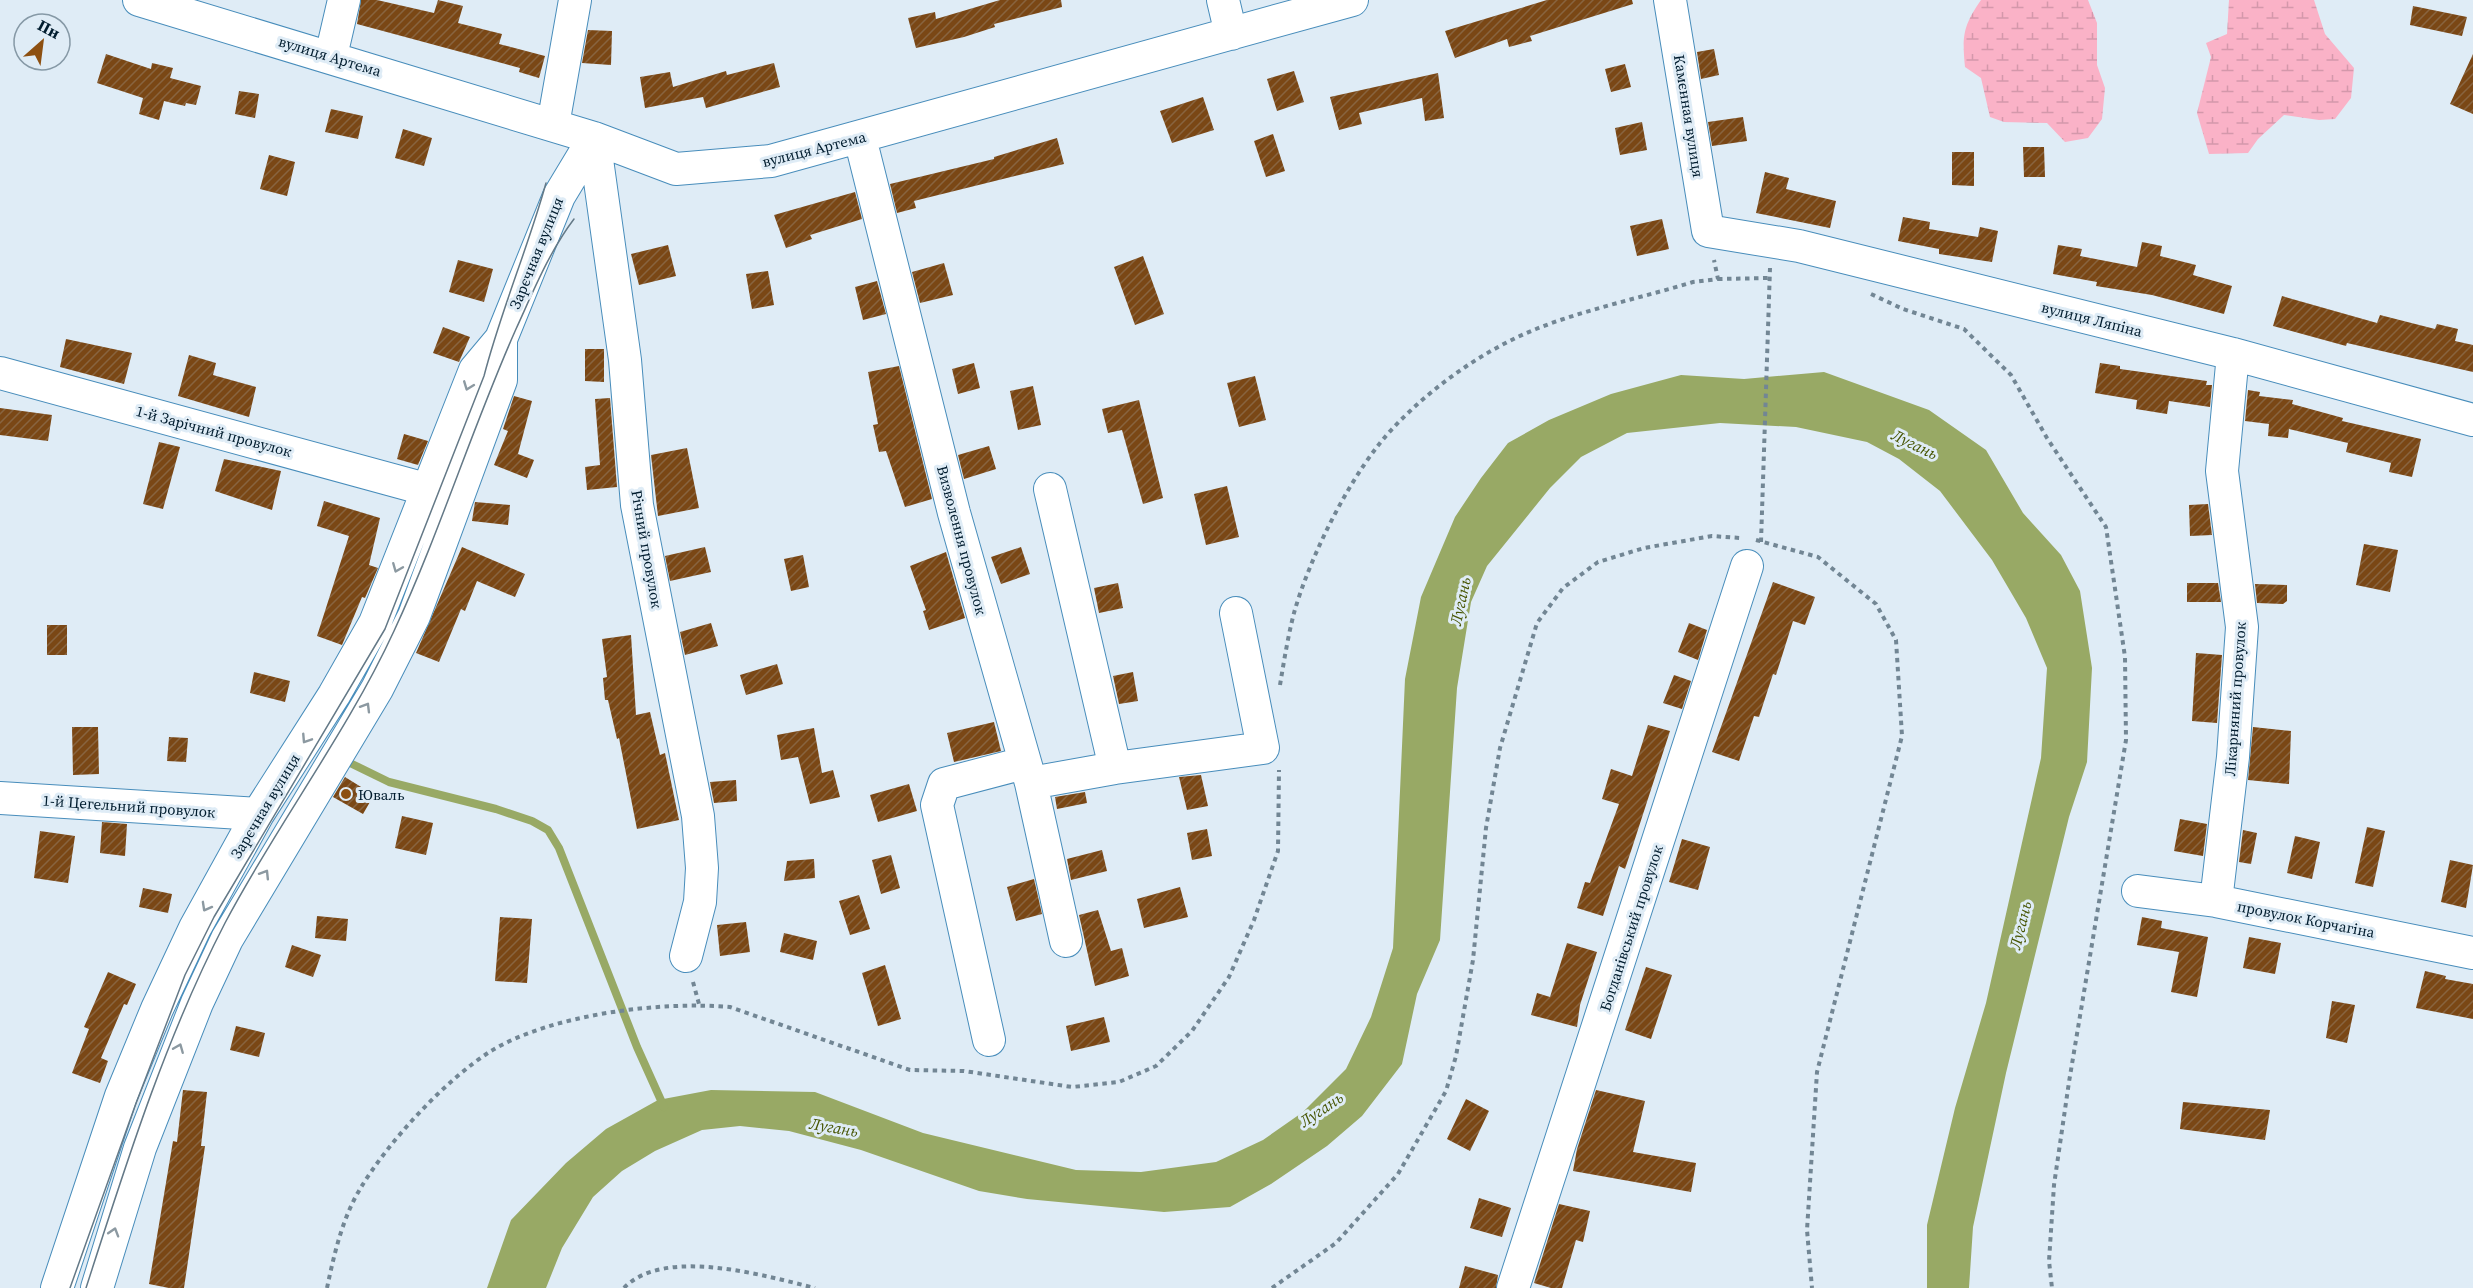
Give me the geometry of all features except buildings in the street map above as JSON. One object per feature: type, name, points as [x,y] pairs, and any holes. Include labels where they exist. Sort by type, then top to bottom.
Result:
[{"type":"street","name":"вулиця Артема","points":[[139,0],[331,56],[553,125],[594,138],[676,170],[771,161],[1352,0]]},
{"type":"street","points":[[331,56],[344,0]]},
{"type":"street","points":[[553,125],[575,0]]},
{"type":"street","points":[[1223,0],[1232,34]]},
{"type":"street","name":"Камєнная вулиця","points":[[1670,0],[1708,231]]},
{"type":"street","name":"Зарєчная вулиця","points":[[57,1288],[121,1096],[157,1009],[195,928],[258,814],[334,694],[375,623],[475,370],[501,339],[559,196],[594,138]]},
{"type":"street","name":"Річний провулок","points":[[594,138],[625,360],[637,504],[698,816],[702,868],[700,902],[686,956]]},
{"type":"street","name":"Визволення провулок","points":[[860,138],[954,513],[1027,773],[1066,941]]},
{"type":"street","name":"вулиця Ляпіна","points":[[1708,231],[1799,246],[2233,354],[2473,420]]},
{"type":"street","name":"Зарєчная вулиця","points":[[97,1288],[140,1148],[197,1003],[227,939],[377,689],[414,616],[501,380],[501,339]]},
{"type":"street","name":"Лікарняний провулок","points":[[2216,901],[2233,757],[2242,627],[2222,471],[2233,354]]},
{"type":"street","name":"1-й Зарічний провулок","points":[[0,373],[429,490]]},
{"type":"street","points":[[1050,489],[1115,768]]},
{"type":"street","name":"Богданівський провулок","points":[[1513,1288],[1751,546]]},
{"type":"street","points":[[989,1040],[937,805],[944,784],[1027,773],[1115,768],[1263,748],[1236,613]]},
{"type":"street","name":"1-й Цегельний провулок","points":[[0,798],[258,814]]},
{"type":"street","name":"провулок Корчагіна","points":[[2138,891],[2216,901],[2473,953]]},
{"type":"path","points":[[1718,279],[1769,278],[1751,546]]},
{"type":"path","points":[[1865,292],[1904,309],[1964,329],[2011,375],[2047,438],[2106,527],[2125,657],[2126,740],[2056,1174],[2049,1261],[2052,1288]]},
{"type":"path","points":[[1272,1288],[1336,1243],[1398,1174],[1446,1091],[1456,1056],[1473,960],[1486,828],[1500,748],[1537,623],[1563,588],[1598,562],[1644,548],[1712,536],[1751,546],[1818,557],[1876,604],[1896,640],[1902,736],[1817,1072],[1807,1230],[1812,1288]]},
{"type":"path","points":[[624,1288],[632,1280],[672,1265],[754,1273],[815,1288]]},
{"type":"green space","points":[[1981,0],[2088,0],[2097,23],[2097,65],[2105,88],[2102,119],[2088,138],[2065,142],[2047,123],[2004,122],[1990,117],[1981,78],[1965,67],[1964,56],[1967,24]]},
{"type":"green space","points":[[2229,0],[2314,0],[2325,34],[2354,68],[2351,98],[2335,119],[2319,120],[2284,115],[2258,139],[2248,153],[2209,154],[2197,113],[2211,57],[2206,43],[2227,34]]},
{"type":"water","name":"Лугань","points":[[1824,372],[1929,410],[1986,450],[2023,513],[2061,555],[2080,591],[2092,668],[2087,762],[2069,817],[2006,1073],[1973,1227],[1969,1288],[1927,1288],[1927,1225],[1955,1108],[1986,1003],[2041,758],[2047,668],[2026,618],[1992,560],[1940,491],[1899,459],[1867,442],[1796,427],[1720,423],[1627,433],[1581,457],[1550,488],[1487,566],[1471,602],[1457,688],[1440,940],[1417,994],[1402,1064],[1362,1116],[1327,1146],[1271,1184],[1230,1207],[1164,1212],[1027,1199],[979,1191],[861,1150],[789,1131],[740,1126],[702,1130],[655,1151],[622,1171],[593,1197],[562,1248],[546,1288],[487,1288],[511,1220],[566,1163],[606,1129],[658,1100],[711,1090],[815,1092],[923,1133],[1076,1170],[1141,1172],[1216,1162],[1263,1140],[1303,1112],[1346,1069],[1371,1017],[1393,948],[1405,679],[1421,597],[1455,517],[1481,478],[1508,443],[1549,420],[1611,394],[1681,375],[1744,379]]},
{"type":"waterway","points":[[350,763],[389,782],[496,809],[532,821],[548,830],[559,848],[637,1047],[664,1107]]},
{"type":"tram line","points":[[70,1288],[185,975],[214,917],[385,629],[484,376],[546,183]]},
{"type":"tram line","points":[[86,1288],[148,1102],[203,967],[245,886],[334,742],[394,631],[411,594],[516,329],[549,259],[574,219]]},
{"type":"place","name":"Юваль","points":[[346,794]]}]
